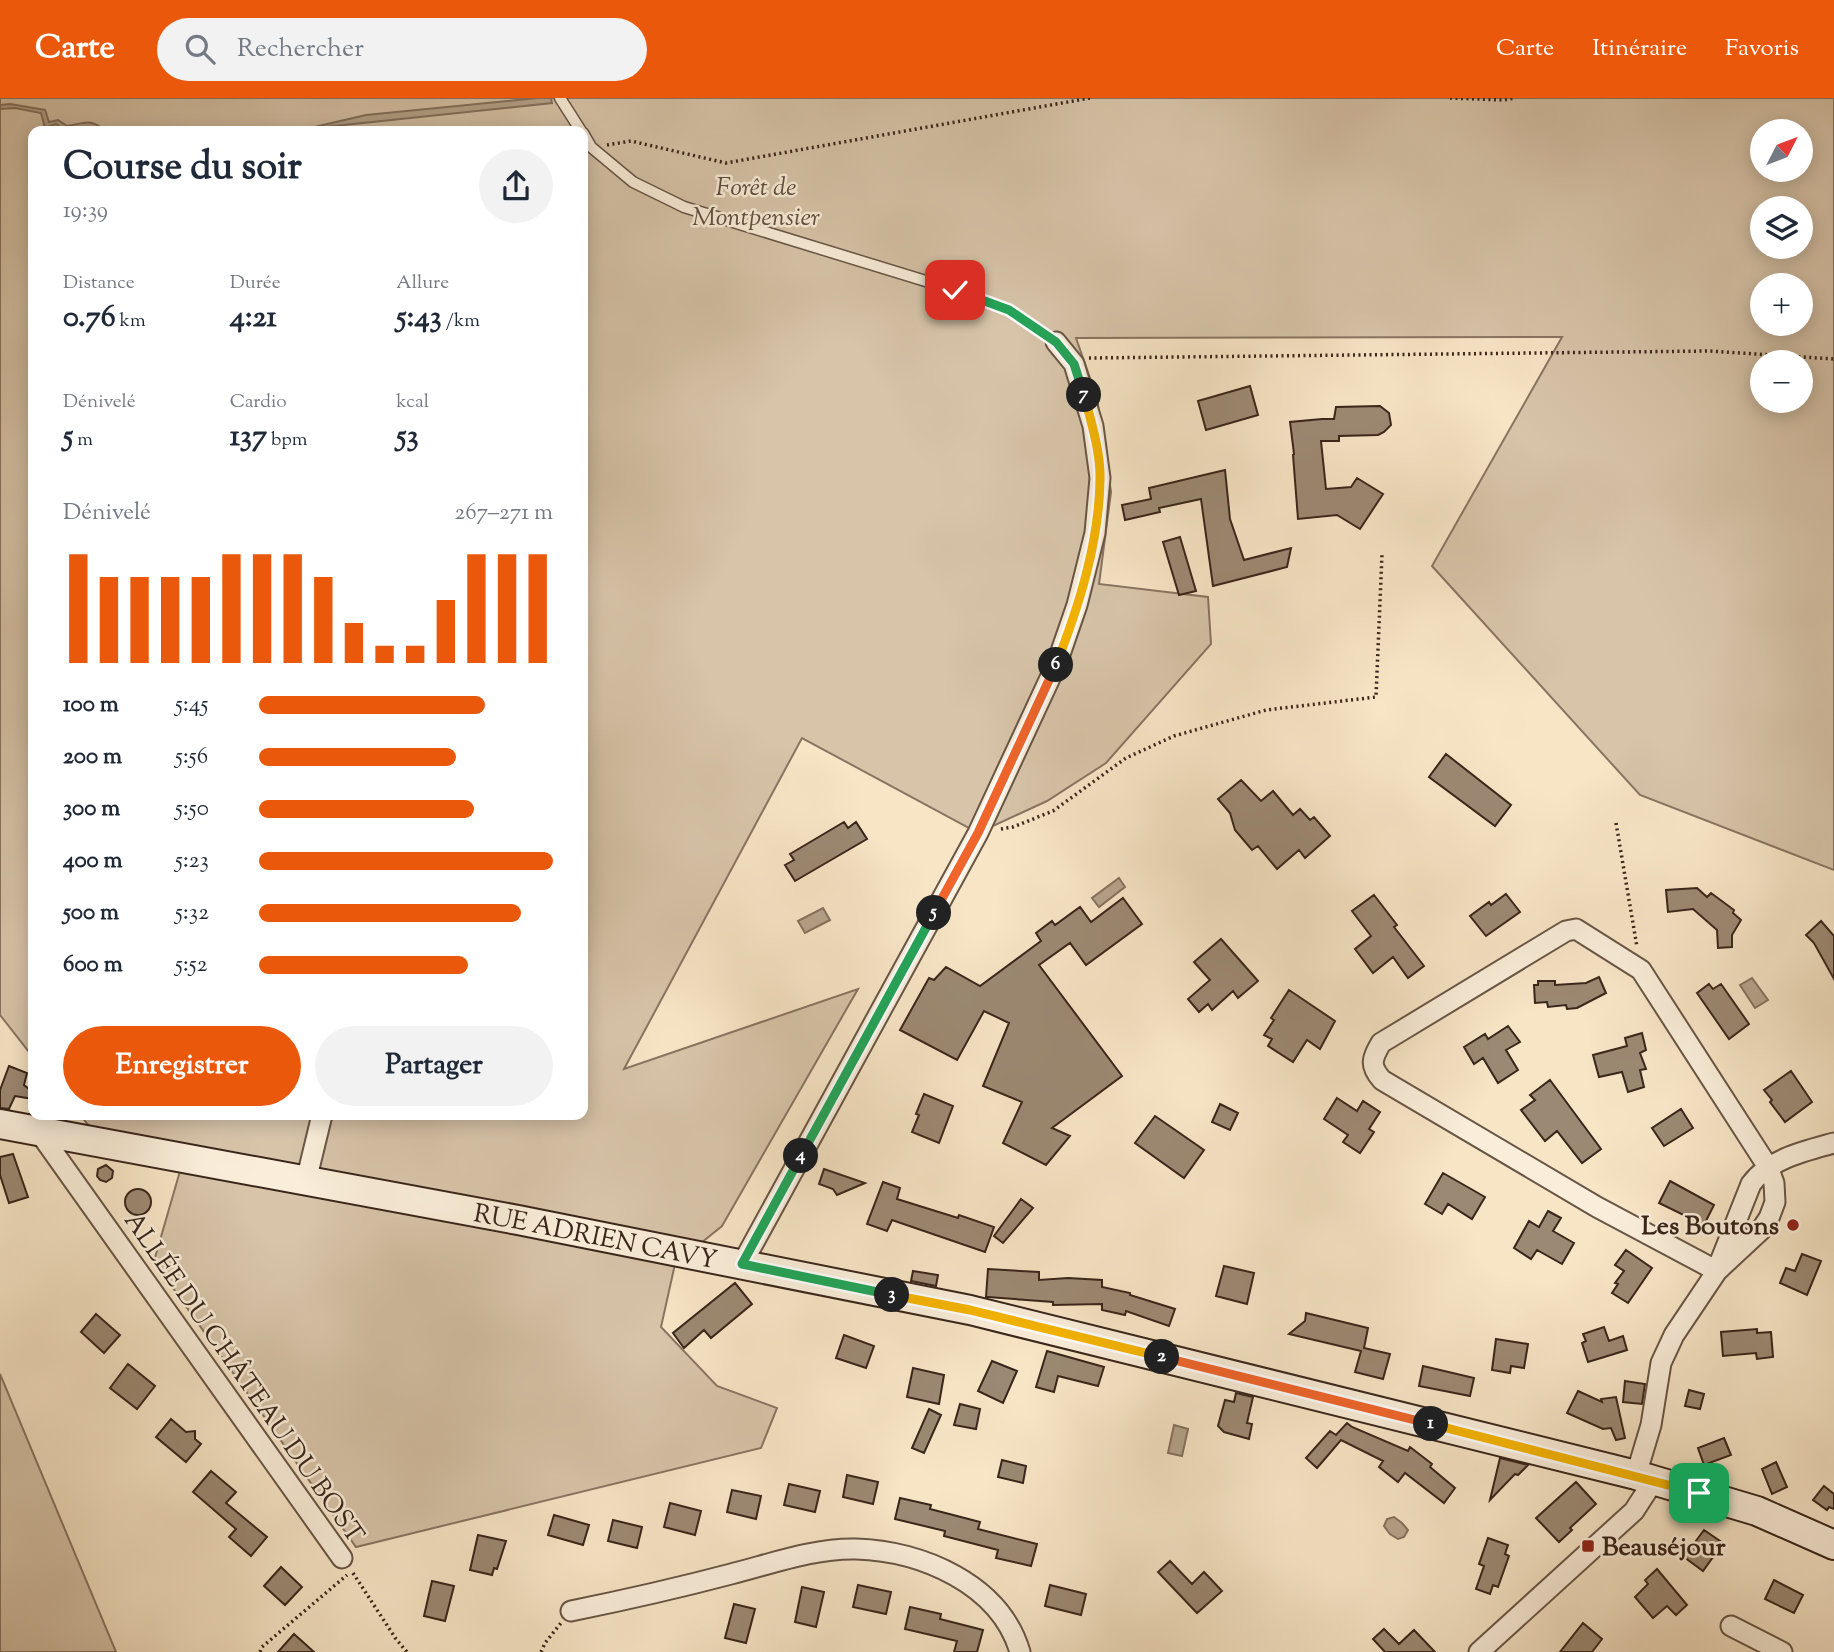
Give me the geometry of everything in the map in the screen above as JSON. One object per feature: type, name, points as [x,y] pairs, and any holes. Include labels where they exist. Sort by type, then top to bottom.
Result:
[{"type":"main road","name":"RUE ADRIEN CAVY","points":[[0,1124],[519,1220],[982,1313],[1645,1478],[1757,1511],[1834,1545]]},
{"type":"street","points":[[742,1264],[978,833],[1057,663],[1077,605],[1095,533],[1100,478],[1093,425],[1074,364],[1056,342]]},
{"type":"street","points":[[1576,929],[1641,970],[1768,1167],[1774,1183],[1775,1202],[1769,1218],[1761,1230],[1717,1271],[1597,1207],[1382,1080],[1374,1071],[1373,1056],[1381,1043],[1566,931],[1576,929]]},
{"type":"street","points":[[306,1181],[322,1120]]},
{"type":"street","name":"ALLÉE DU CHÂTEAU DU BOST","points":[[39,1132],[347,1565]]},
{"type":"street","points":[[1479,1652],[1634,1511],[1645,1478],[1661,1363],[1674,1335],[1717,1271],[1751,1184],[1758,1174],[1768,1167],[1804,1151],[1834,1143]]},
{"type":"street","points":[[571,1611],[659,1593],[817,1553],[854,1549],[888,1552],[916,1558],[947,1572],[980,1593],[1004,1618],[1016,1637],[1020,1652]]},
{"type":"street","points":[[1731,1626],[1782,1652]]},
{"type":"lane","points":[[560,98],[578,126]]},
{"type":"lane","points":[[588,141],[633,182],[684,207],[955,290],[1009,310],[1056,342]]},
{"type":"path","points":[[592,147],[631,141],[726,163],[1090,98]]},
{"type":"path","points":[[1450,98],[1515,98]]},
{"type":"path","points":[[1074,364],[1090,358],[1695,351],[1834,359]]},
{"type":"path","points":[[978,833],[1013,827],[1054,811],[1126,758],[1174,736],[1266,710],[1376,697],[1382,554]]},
{"type":"path","points":[[1616,823],[1641,970]]},
{"type":"path","points":[[260,1652],[262,1647],[347,1565]]},
{"type":"path","name":"ALLÉE DU CHÂTEAU DU BOST","points":[[347,1565],[407,1652]]},
{"type":"path","points":[[541,1652],[571,1611]]},
{"type":"green space","name":"Forêt de Montpensier","points":[[0,98],[1834,98],[1834,870],[1640,795],[1432,566],[1562,337],[1076,338],[1097,398],[1111,492],[1099,584],[1208,597],[1211,644],[1106,763],[1047,801],[978,833],[802,738],[624,1069],[858,989],[722,1226],[675,1264],[661,1327],[717,1386],[777,1408],[761,1448],[356,1547],[154,1261],[180,1171],[117,1160],[84,1120],[588,1120],[588,126],[28,126],[28,1051],[0,1015]]},
{"type":"green space","points":[[0,1374],[116,1652],[0,1652]]},
{"type":"shaded area","points":[[537,98],[551,98],[552,103],[319,126],[366,115]]},
{"type":"shaded area","points":[[0,105],[45,110],[49,122],[58,120],[67,126],[44,126],[41,113],[15,108],[0,109]]},
{"type":"shaded area","points":[[83,123],[99,126],[67,126]]},
{"type":"shaded area","points":[[1119,878],[1125,887],[1099,907],[1092,898]]},
{"type":"shaded area","points":[[823,908],[830,920],[805,933],[798,921]]},
{"type":"shaded area","points":[[1752,978],[1768,1000],[1755,1008],[1740,985]]},
{"type":"shaded area","points":[[1174,1425],[1188,1429],[1182,1456],[1168,1453]]},
{"type":"shaded area","points":[[1394,1517],[1408,1530],[1404,1537],[1398,1539],[1384,1526],[1387,1519]]},
{"type":"building","points":[[1250,386],[1258,415],[1206,430],[1198,401]]},
{"type":"building","points":[[1380,406],[1389,413],[1391,425],[1384,432],[1378,435],[1339,436],[1339,441],[1321,441],[1326,489],[1351,487],[1357,478],[1383,494],[1360,529],[1337,515],[1298,519],[1290,422],[1334,419],[1336,407]]},
{"type":"building","points":[[1225,470],[1230,519],[1244,560],[1291,548],[1287,567],[1213,586],[1201,499],[1159,508],[1160,512],[1125,520],[1122,505],[1151,499],[1149,488]]},
{"type":"building","points":[[1180,537],[1196,591],[1179,595],[1163,542]]},
{"type":"building","points":[[1446,754],[1511,805],[1495,826],[1429,777]]},
{"type":"building","points":[[1241,780],[1261,801],[1273,791],[1293,815],[1300,809],[1310,820],[1314,817],[1330,836],[1305,858],[1299,850],[1277,869],[1258,846],[1252,850],[1235,830],[1230,813],[1218,799]]},
{"type":"building","points":[[844,822],[848,828],[856,822],[867,839],[795,881],[785,865],[794,860],[790,854]]},
{"type":"building","points":[[1697,888],[1707,897],[1711,893],[1734,910],[1733,913],[1741,920],[1732,935],[1732,947],[1718,948],[1717,930],[1693,909],[1668,912],[1666,890]]},
{"type":"building","points":[[1506,894],[1520,912],[1486,936],[1470,916]]},
{"type":"building","points":[[1374,895],[1424,966],[1408,978],[1393,957],[1373,973],[1355,949],[1371,936],[1352,911]]},
{"type":"building","points":[[1123,898],[1142,924],[1086,965],[1070,943],[1039,965],[1122,1076],[1052,1128],[1070,1136],[1046,1165],[1003,1143],[1022,1102],[983,1086],[1009,1023],[984,1011],[957,1060],[900,1030],[929,978],[934,980],[946,967],[980,986],[1041,941],[1036,933],[1052,921],[1055,925],[1080,907],[1091,922]]},
{"type":"building","points":[[1821,921],[1834,936],[1834,979],[1814,943],[1806,935]]},
{"type":"building","points":[[1221,939],[1258,981],[1238,998],[1233,991],[1212,1010],[1208,1004],[1199,1012],[1188,999],[1210,980],[1194,962]]},
{"type":"building","points":[[1599,977],[1606,993],[1577,1008],[1567,1009],[1566,1005],[1548,1007],[1547,1002],[1535,1003],[1534,985],[1538,985],[1538,981],[1555,981],[1555,985],[1586,983]]},
{"type":"building","points":[[1709,984],[1713,989],[1721,984],[1749,1024],[1729,1039],[1697,993]]},
{"type":"building","points":[[1289,990],[1335,1021],[1320,1049],[1307,1040],[1293,1062],[1268,1046],[1272,1039],[1264,1035],[1274,1020],[1271,1018]]},
{"type":"building","points":[[1508,1026],[1520,1042],[1506,1050],[1518,1070],[1498,1083],[1483,1058],[1474,1064],[1464,1047],[1485,1034],[1488,1039]]},
{"type":"building","points":[[1642,1033],[1646,1050],[1640,1053],[1646,1069],[1640,1070],[1644,1087],[1628,1092],[1622,1072],[1599,1077],[1593,1055],[1627,1046],[1625,1038]]},
{"type":"building","points":[[9,1066],[27,1073],[24,1085],[28,1088],[28,1098],[15,1096],[9,1109],[0,1108],[0,1090]]},
{"type":"building","points":[[1791,1071],[1812,1102],[1785,1122],[1764,1090]]},
{"type":"building","points":[[1550,1080],[1601,1149],[1582,1163],[1557,1131],[1545,1141],[1521,1110],[1535,1100],[1530,1095]]},
{"type":"building","points":[[924,1094],[953,1106],[939,1143],[912,1132]]},
{"type":"building","points":[[1337,1098],[1357,1111],[1363,1101],[1380,1112],[1369,1129],[1374,1132],[1360,1153],[1343,1142],[1348,1135],[1324,1119]]},
{"type":"building","points":[[1220,1104],[1238,1113],[1230,1130],[1212,1122]]},
{"type":"building","points":[[1681,1109],[1693,1128],[1664,1146],[1652,1128]]},
{"type":"building","points":[[1155,1116],[1204,1150],[1184,1178],[1135,1143]]},
{"type":"building","points":[[13,1154],[28,1197],[9,1203],[0,1175],[0,1157]]},
{"type":"building","points":[[106,1165],[113,1171],[112,1178],[106,1182],[97,1176],[98,1169]]},
{"type":"building","points":[[824,1169],[865,1183],[837,1195],[833,1189],[819,1184]]},
{"type":"building","points":[[1443,1173],[1485,1197],[1472,1219],[1448,1204],[1442,1214],[1425,1204]]},
{"type":"building","points":[[1670,1181],[1714,1205],[1704,1225],[1659,1203]]},
{"type":"building","points":[[883,1182],[900,1188],[897,1199],[994,1227],[985,1252],[892,1220],[887,1231],[867,1224]]},
{"type":"building","points":[[138,1189],[147,1193],[151,1202],[147,1211],[138,1215],[129,1211],[125,1202],[129,1193]]},
{"type":"building","points":[[1021,1199],[1033,1208],[1003,1243],[994,1236]]},
{"type":"building","points":[[1548,1211],[1561,1218],[1553,1231],[1574,1243],[1562,1264],[1537,1250],[1531,1259],[1514,1248],[1529,1221],[1539,1227]]},
{"type":"building","points":[[1626,1250],[1652,1268],[1628,1303],[1612,1293],[1618,1284],[1615,1283],[1624,1271],[1615,1265]]},
{"type":"building","points":[[1802,1254],[1821,1261],[1807,1295],[1780,1283],[1786,1268],[1795,1271]]},
{"type":"building","points":[[1224,1266],[1254,1273],[1247,1304],[1216,1296]]},
{"type":"building","points":[[988,1269],[1039,1272],[1039,1280],[1102,1280],[1102,1287],[1130,1293],[1175,1309],[1169,1326],[1126,1311],[1125,1315],[1102,1310],[1102,1304],[1053,1305],[1053,1302],[986,1297]]},
{"type":"building","points":[[913,1271],[938,1275],[936,1286],[911,1281]]},
{"type":"building","points":[[735,1283],[752,1304],[711,1338],[704,1330],[684,1348],[673,1333]]},
{"type":"building","points":[[1306,1313],[1368,1328],[1364,1348],[1390,1354],[1383,1379],[1355,1372],[1361,1351],[1289,1334],[1305,1321]]},
{"type":"building","points":[[96,1314],[120,1335],[104,1353],[81,1332]]},
{"type":"building","points":[[1604,1327],[1609,1341],[1623,1336],[1627,1350],[1588,1362],[1582,1343],[1586,1341],[1583,1334]]},
{"type":"building","points":[[1757,1329],[1757,1333],[1771,1332],[1773,1357],[1757,1359],[1756,1353],[1723,1356],[1721,1332]]},
{"type":"building","points":[[844,1335],[874,1346],[866,1368],[836,1358]]},
{"type":"building","points":[[1496,1339],[1528,1344],[1524,1368],[1511,1366],[1510,1373],[1492,1370]]},
{"type":"building","points":[[1047,1351],[1104,1367],[1098,1386],[1058,1376],[1054,1392],[1036,1387]]},
{"type":"building","points":[[992,1361],[1017,1371],[1003,1403],[978,1391]]},
{"type":"building","points":[[128,1364],[155,1386],[137,1409],[110,1388]]},
{"type":"building","points":[[1423,1366],[1474,1378],[1470,1396],[1419,1386]]},
{"type":"building","points":[[913,1368],[944,1375],[939,1404],[907,1397]]},
{"type":"building","points":[[1625,1381],[1645,1384],[1642,1404],[1623,1402]]},
{"type":"building","points":[[1689,1390],[1704,1394],[1700,1409],[1685,1406]]},
{"type":"building","points":[[1578,1391],[1602,1402],[1601,1399],[1616,1397],[1625,1438],[1616,1440],[1611,1428],[1603,1429],[1567,1413]]},
{"type":"building","points":[[1236,1393],[1253,1397],[1247,1423],[1252,1424],[1249,1439],[1224,1432],[1218,1426],[1225,1400],[1234,1402]]},
{"type":"building","points":[[960,1404],[980,1409],[976,1429],[954,1425]]},
{"type":"building","points":[[929,1409],[941,1415],[924,1453],[912,1448]]},
{"type":"building","points":[[171,1419],[186,1432],[195,1431],[195,1439],[201,1444],[186,1462],[156,1437]]},
{"type":"building","points":[[1347,1423],[1408,1451],[1410,1447],[1432,1464],[1430,1467],[1455,1488],[1444,1503],[1405,1473],[1398,1482],[1379,1467],[1383,1461],[1341,1440],[1317,1468],[1306,1458],[1330,1431],[1336,1435]]},
{"type":"building","points":[[1724,1438],[1731,1455],[1704,1465],[1698,1448]]},
{"type":"building","points":[[1500,1458],[1528,1465],[1518,1475],[1515,1474],[1490,1500]]},
{"type":"building","points":[[1002,1460],[1026,1466],[1023,1483],[998,1477]]},
{"type":"building","points":[[1776,1462],[1787,1487],[1772,1494],[1762,1469]]},
{"type":"building","points":[[211,1471],[236,1492],[226,1503],[267,1537],[251,1556],[229,1537],[236,1529],[193,1492]]},
{"type":"building","points":[[847,1475],[878,1482],[873,1504],[843,1497]]},
{"type":"building","points":[[1576,1482],[1596,1504],[1559,1542],[1536,1518]]},
{"type":"building","points":[[789,1484],[820,1491],[815,1512],[784,1505]]},
{"type":"building","points":[[1824,1486],[1834,1494],[1834,1509],[1829,1507],[1827,1510],[1813,1500]]},
{"type":"building","points":[[732,1490],[761,1496],[756,1519],[727,1512]]},
{"type":"building","points":[[900,1498],[931,1505],[930,1509],[980,1522],[978,1529],[1037,1544],[1031,1566],[996,1558],[998,1550],[944,1536],[945,1531],[895,1519]]},
{"type":"building","points":[[670,1503],[701,1511],[695,1535],[664,1527]]},
{"type":"building","points":[[554,1515],[589,1525],[583,1545],[548,1535]]},
{"type":"building","points":[[613,1520],[642,1527],[637,1548],[608,1541]]},
{"type":"building","points":[[1704,1530],[1723,1543],[1703,1571],[1684,1557]]},
{"type":"building","points":[[478,1535],[506,1541],[497,1569],[494,1568],[492,1575],[470,1570]]},
{"type":"building","points":[[1488,1538],[1508,1545],[1505,1554],[1509,1556],[1498,1587],[1493,1585],[1490,1594],[1476,1589],[1484,1566],[1479,1564]]},
{"type":"building","points":[[1170,1561],[1192,1584],[1204,1572],[1222,1591],[1197,1613],[1158,1572]]},
{"type":"building","points":[[281,1567],[302,1587],[285,1605],[264,1586]]},
{"type":"building","points":[[1657,1569],[1687,1605],[1676,1615],[1667,1606],[1653,1618],[1635,1597],[1648,1584],[1645,1580]]},
{"type":"building","points":[[1774,1580],[1803,1595],[1794,1613],[1765,1599]]},
{"type":"building","points":[[432,1581],[454,1586],[445,1621],[424,1616]]},
{"type":"building","points":[[858,1585],[891,1592],[886,1614],[853,1607]]},
{"type":"building","points":[[1050,1585],[1086,1594],[1081,1615],[1045,1606]]},
{"type":"building","points":[[802,1587],[824,1592],[816,1627],[795,1622]]},
{"type":"building","points":[[734,1604],[755,1609],[746,1643],[725,1638]]},
{"type":"building","points":[[910,1607],[941,1614],[940,1619],[983,1630],[977,1652],[954,1652],[957,1641],[905,1629]]},
{"type":"building","points":[[1583,1623],[1602,1639],[1592,1652],[1560,1652]]},
{"type":"building","points":[[1384,1629],[1399,1644],[1414,1630],[1435,1652],[1385,1652],[1373,1639]]},
{"type":"building","points":[[294,1634],[314,1652],[278,1652]]},
{"type":"place","name":"Les Boutons","points":[[1793,1225]]},
{"type":"place","name":"Beauséjour","points":[[1588,1546]]},
{"type":"route","points":[[955,290],[1009,310],[1056,342],[1074,364],[1093,425],[1100,478],[1095,533],[1077,605],[1057,663],[978,833],[742,1264],[970,1310],[1636,1475],[1699,1493]]}]
